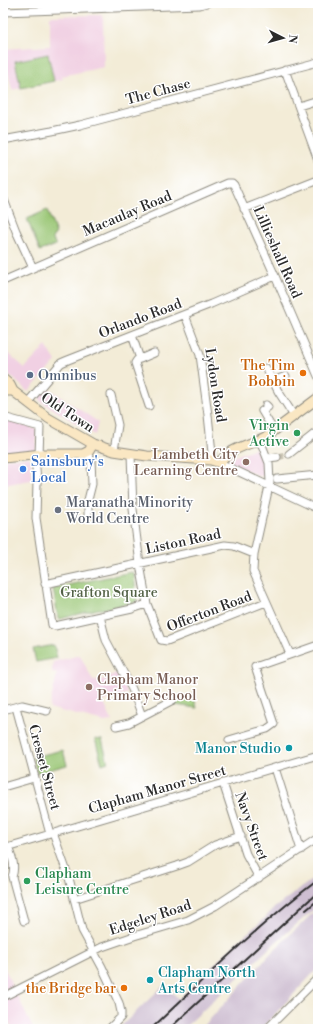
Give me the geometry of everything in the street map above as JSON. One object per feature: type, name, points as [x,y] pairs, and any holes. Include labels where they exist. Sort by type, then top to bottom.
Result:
[{"type":"main road","name":"Old Town","points":[[3,379],[10,385],[13,391],[48,418],[93,444],[114,451],[151,457],[217,462]]},
{"type":"main road","points":[[3,391],[13,391]]},
{"type":"main road","points":[[217,462],[229,453],[260,440],[318,398]]},
{"type":"main road","name":"Old Town","points":[[3,458],[87,453],[93,444]]},
{"type":"street","points":[[3,12],[199,5],[207,3]]},
{"type":"street","name":"The Chase","points":[[3,140],[52,132],[318,62]]},
{"type":"street","points":[[285,70],[318,160]]},
{"type":"street","points":[[298,106],[318,100]]},
{"type":"street","points":[[244,209],[318,180]]},
{"type":"street","name":"Macaulay Road","points":[[3,281],[228,183],[232,183]]},
{"type":"street","name":"Lillieshall Road","points":[[232,183],[315,361],[318,376]]},
{"type":"street","points":[[3,197],[16,231],[33,268]]},
{"type":"street","name":"Orlando Road","points":[[28,402],[61,363],[186,314],[275,276]]},
{"type":"street","name":"Lydon Road","points":[[186,314],[200,355],[212,453],[217,462]]},
{"type":"street","points":[[132,335],[140,359]]},
{"type":"street","points":[[149,406],[135,363],[137,360],[154,353]]},
{"type":"street","points":[[266,368],[294,416]]},
{"type":"street","points":[[273,381],[286,376]]},
{"type":"street","points":[[112,395],[118,425],[114,451]]},
{"type":"street","points":[[266,404],[268,407],[262,411],[274,431]]},
{"type":"street","points":[[3,418],[40,427],[37,455],[36,518],[52,625],[55,626],[132,609],[147,604],[133,509],[130,461],[131,454]]},
{"type":"street","points":[[289,454],[318,431]]},
{"type":"street","points":[[260,440],[268,458],[270,473],[269,486],[254,554],[253,571],[290,654]]},
{"type":"street","points":[[87,453],[91,460],[92,484],[88,500],[88,515]]},
{"type":"street","points":[[268,458],[277,457]]},
{"type":"street","points":[[217,462],[318,509]]},
{"type":"street","points":[[277,479],[318,476]]},
{"type":"street","name":"Liston Road","points":[[140,564],[228,545],[254,554]]},
{"type":"street","points":[[45,584],[140,564]]},
{"type":"street","name":"Offerton Road","points":[[147,604],[160,640],[167,641],[266,602]]},
{"type":"street","points":[[100,616],[106,640],[132,689],[142,716]]},
{"type":"street","points":[[229,740],[267,729],[274,724],[255,667],[318,645]]},
{"type":"street","points":[[116,726],[129,723],[173,700]]},
{"type":"street","points":[[3,710],[26,706],[47,710]]},
{"type":"street","name":"Cresset Street","points":[[16,707],[34,778],[51,834],[69,878],[82,930],[109,981],[121,1012],[120,1017],[109,1029]]},
{"type":"street","name":"Clapham Manor Street","points":[[6,847],[318,755]]},
{"type":"street","points":[[275,768],[301,850]]},
{"type":"street","points":[[3,787],[34,778]]},
{"type":"street","name":"Navy Street","points":[[223,783],[251,864],[259,878]]},
{"type":"street","points":[[74,899],[188,862],[216,845],[241,836]]},
{"type":"street","name":"Edgeley Road","points":[[3,997],[93,951],[122,939],[182,922],[197,916],[259,878],[318,838]]},
{"type":"street","points":[[6,847],[14,865],[12,877],[24,921]]},
{"type":"street","points":[[267,1029],[318,978]]},
{"type":"shaded area","points":[[103,15],[104,67],[62,76],[63,79],[12,90],[3,49],[50,46],[50,16]]},
{"type":"shaded area","points":[[46,346],[56,361],[29,391],[27,391],[3,369],[3,349],[25,368]]},
{"type":"shaded area","points":[[48,388],[98,422],[95,435],[40,401],[40,396]]},
{"type":"shaded area","points":[[3,419],[36,429],[36,451],[3,455]]},
{"type":"shaded area","name":"Lambeth City Learning Centre","points":[[256,448],[259,451],[263,464],[265,472],[264,476],[258,475],[229,461],[230,458]]},
{"type":"shaded area","points":[[29,457],[31,460],[32,479],[3,485],[3,459]]},
{"type":"shaded area","name":"Clapham Manor Primary School","points":[[80,655],[93,681],[105,679],[116,673],[128,693],[103,701],[112,721],[104,722],[49,708],[57,674],[52,673],[53,662]]},
{"type":"shaded area","points":[[318,875],[318,906],[276,942],[183,1029],[118,1029],[164,985],[179,999],[273,909]]},
{"type":"shaded area","points":[[318,908],[318,968],[261,1029],[201,1029],[272,952]]},
{"type":"shaded area","points":[[3,965],[33,1029],[13,1029],[3,1012]]},
{"type":"green space","points":[[48,54],[54,81],[21,88],[15,61]]},
{"type":"green space","points":[[47,210],[56,233],[52,238],[56,245],[40,251],[27,219]]},
{"type":"green space","name":"Grafton Square","points":[[132,572],[134,574],[136,602],[98,609],[60,619],[58,618],[53,588]]},
{"type":"green space","points":[[54,645],[57,658],[36,662],[33,649]]},
{"type":"green space","points":[[193,695],[197,708],[175,705],[174,702]]},
{"type":"green space","points":[[95,739],[102,740],[108,762],[102,764]]},
{"type":"green space","points":[[63,750],[67,765],[37,773],[33,757]]},
{"type":"tunnel","points":[[277,457],[289,454]]},
{"type":"railway","points":[[151,1029],[253,933],[318,880]]},
{"type":"railway","points":[[169,1029],[318,892]]},
{"type":"railway","points":[[306,910],[318,900]]},
{"type":"place","name":"The Tim Bobbin","points":[[303,373]]},
{"type":"place","name":"Omnibus","points":[[30,375]]},
{"type":"place","name":"Virgin Active","points":[[297,433]]},
{"type":"place","name":"Lambeth City Learning Centre","points":[[246,462]]},
{"type":"place","name":"Sainsbury's Local","points":[[23,469]]},
{"type":"place","name":"Maranatha Minority World Centre","points":[[58,510]]},
{"type":"place","name":"Clapham Manor Primary School","points":[[89,687]]},
{"type":"place","name":"Manor Studio","points":[[289,748]]},
{"type":"place","name":"Clapham Leisure Centre","points":[[27,881]]},
{"type":"place","name":"Clapham North Arts Centre","points":[[150,980]]},
{"type":"place","name":"the Bridge bar","points":[[124,988]]}]
